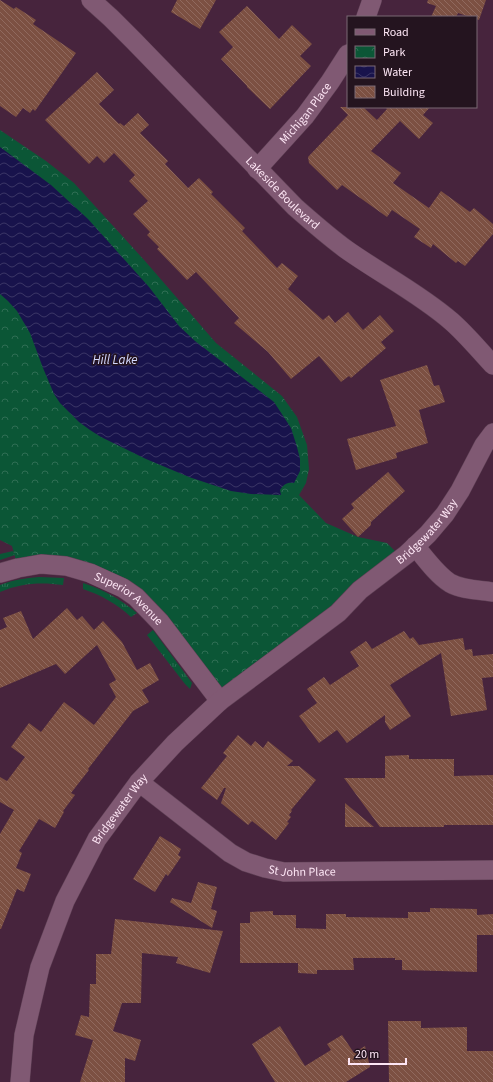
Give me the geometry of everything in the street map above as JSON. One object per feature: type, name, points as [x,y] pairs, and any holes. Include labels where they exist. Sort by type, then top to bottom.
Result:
[{"type":"street","name":"Lakeside Boulevard","points":[[91,0],[134,41],[295,207],[346,250],[428,304],[449,320],[465,334],[493,365]]},
{"type":"street","points":[[366,16],[372,0]]},
{"type":"street","name":"Michigan Place","points":[[257,169],[305,116],[347,56]]},
{"type":"street","name":"Bridgewater Way","points":[[420,551],[428,534],[445,514],[460,491],[484,445],[493,433]]},
{"type":"street","name":"Bridgewater Way","points":[[20,1082],[24,1035],[40,967],[65,901],[97,839],[139,782],[175,743],[220,701],[338,613],[360,590],[402,558],[420,551],[430,550],[469,501],[493,456]]},
{"type":"street","points":[[420,551],[443,578],[451,583],[459,586],[493,592]]},
{"type":"street","name":"Superior Avenue","points":[[0,573],[41,564],[66,566],[90,573],[123,588],[149,609],[220,701]]},
{"type":"street","name":"St John Place","points":[[139,782],[230,853],[246,862],[265,868],[284,872],[493,870]]},
{"type":"green space","points":[[0,130],[46,161],[74,183],[145,261],[216,343],[282,396],[297,417],[307,445],[309,469],[306,483],[299,495],[326,523],[358,537],[387,543],[402,558],[220,701],[160,622],[107,580],[18,568],[12,546],[0,540]]},
{"type":"green space","points":[[13,551],[15,555],[0,560],[0,554]]},
{"type":"green space","points":[[39,577],[64,578],[63,585],[31,584],[0,592],[0,585]]},
{"type":"green space","points":[[83,583],[112,595],[137,613],[131,617],[108,600],[83,589]]},
{"type":"green space","points":[[153,630],[192,683],[190,689],[147,635]]},
{"type":"water","name":"Hill Lake","points":[[0,147],[51,185],[88,219],[149,287],[179,326],[195,341],[274,402],[291,428],[300,459],[300,471],[294,483],[284,485],[280,490],[281,495],[251,494],[231,491],[189,477],[146,459],[101,437],[79,422],[60,403],[54,394],[30,333],[17,311],[0,294]]},
{"type":"building","points":[[0,0],[14,9],[16,7],[36,20],[33,24],[76,53],[35,111],[33,109],[30,113],[23,108],[16,117],[0,106]]},
{"type":"building","points":[[177,0],[216,0],[200,29],[171,12]]},
{"type":"building","points":[[428,0],[486,0],[479,20],[477,19],[477,16],[467,16],[458,13],[456,16],[431,16],[436,6],[427,3]]},
{"type":"building","points":[[247,6],[279,39],[292,25],[312,44],[300,56],[311,66],[270,109],[221,59],[233,47],[219,32]]},
{"type":"building","points":[[97,72],[114,90],[99,104],[119,124],[120,123],[124,126],[138,113],[149,125],[140,133],[168,161],[165,164],[188,188],[199,178],[213,192],[211,194],[245,228],[242,231],[277,268],[282,263],[298,276],[288,289],[323,320],[329,315],[335,323],[348,312],[363,330],[380,315],[394,331],[381,342],[386,348],[351,378],[349,376],[341,382],[319,356],[291,379],[268,352],[234,323],[239,318],[196,272],[187,280],[157,249],[159,247],[147,235],[150,232],[133,214],[148,201],[129,181],[135,175],[114,153],[104,163],[97,156],[89,164],[45,120]]},
{"type":"building","points":[[340,107],[364,108],[377,120],[387,109],[386,108],[429,108],[423,115],[433,123],[419,139],[400,121],[371,151],[401,173],[393,183],[429,208],[441,191],[470,212],[474,208],[493,224],[493,234],[465,266],[458,261],[456,263],[433,244],[431,248],[414,237],[420,229],[392,210],[387,217],[342,185],[337,190],[309,163],[308,157],[348,115]]},
{"type":"building","points":[[427,365],[434,386],[439,385],[445,402],[419,410],[428,443],[396,453],[397,458],[356,470],[347,439],[396,426],[380,380]]},
{"type":"building","points":[[388,472],[405,491],[371,522],[371,525],[358,537],[342,519],[354,508],[351,504]]},
{"type":"building","points":[[67,608],[77,620],[82,616],[94,630],[103,621],[122,642],[137,670],[150,663],[159,680],[142,690],[149,702],[133,711],[88,769],[89,770],[71,793],[75,795],[63,811],[64,812],[55,828],[39,819],[19,851],[22,853],[16,868],[31,874],[24,892],[17,889],[0,929],[0,834],[14,810],[0,802],[0,777],[7,781],[25,757],[11,747],[29,723],[41,732],[64,702],[94,725],[116,697],[109,684],[116,680],[97,645],[65,674],[56,664],[0,688],[0,630],[7,627],[3,618],[21,611],[33,639]]},
{"type":"building","points":[[404,631],[410,639],[413,637],[419,645],[463,638],[465,650],[472,649],[473,656],[493,654],[493,677],[482,678],[487,710],[451,716],[441,653],[390,685],[411,716],[390,730],[385,722],[385,715],[347,743],[337,730],[319,743],[299,716],[317,703],[307,689],[324,677],[330,685],[359,666],[350,652],[366,641],[372,649]]},
{"type":"building","points":[[238,735],[251,746],[255,741],[263,748],[268,741],[293,761],[287,766],[299,766],[316,780],[291,810],[292,811],[289,815],[291,817],[287,822],[289,823],[276,840],[252,821],[248,825],[221,803],[226,788],[224,788],[217,800],[201,788],[227,756],[223,753]]},
{"type":"building","points":[[409,755],[409,759],[454,759],[454,776],[493,775],[493,825],[380,827],[344,778],[385,778],[385,756]]},
{"type":"building","points":[[345,803],[374,827],[345,827]]},
{"type":"building","points":[[160,836],[181,849],[178,855],[181,857],[168,876],[166,874],[155,892],[133,879]]},
{"type":"building","points":[[198,882],[217,887],[211,909],[217,911],[212,928],[170,902],[172,898],[191,903]]},
{"type":"building","points":[[430,908],[477,909],[477,915],[493,914],[493,935],[477,935],[477,972],[402,970],[402,960],[395,960],[395,958],[353,958],[354,970],[317,970],[317,974],[298,973],[298,963],[240,963],[240,923],[250,923],[250,912],[273,911],[273,915],[296,915],[296,928],[326,929],[326,914],[346,914],[346,917],[408,918],[408,912],[430,912]]},
{"type":"building","points":[[115,919],[223,931],[210,973],[176,963],[178,957],[142,953],[141,1003],[122,1003],[113,1031],[141,1040],[135,1061],[125,1058],[125,1082],[80,1082],[93,1040],[75,1035],[81,1015],[89,1017],[90,984],[96,984],[96,954],[111,954]]},
{"type":"building","points":[[388,1021],[421,1021],[421,1028],[467,1027],[467,1051],[493,1051],[493,1082],[389,1082]]},
{"type":"building","points":[[280,1026],[305,1066],[331,1050],[327,1044],[342,1035],[354,1053],[365,1046],[370,1067],[346,1082],[275,1082],[252,1044]]}]
